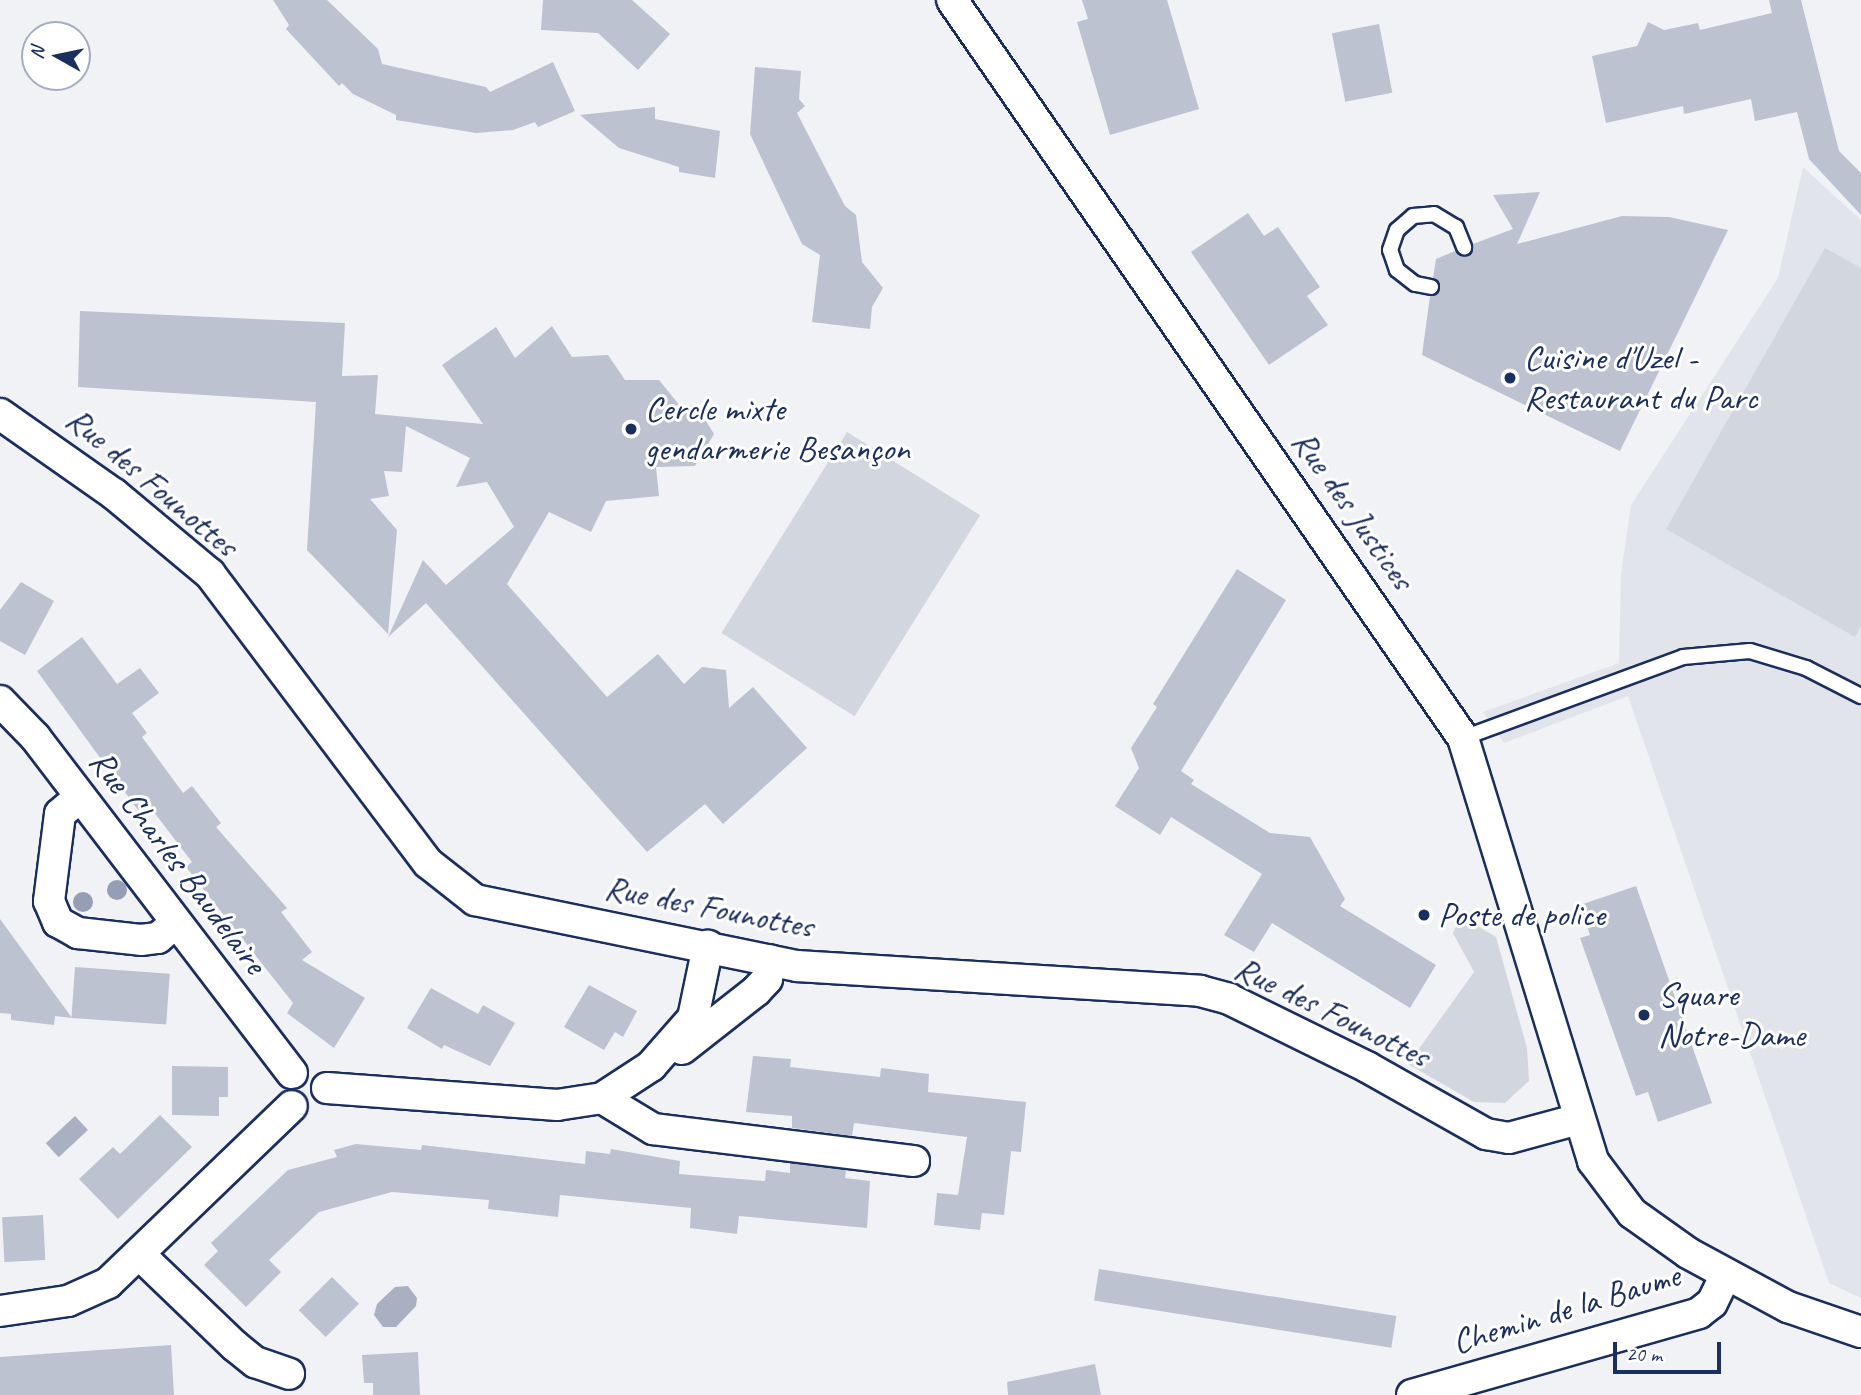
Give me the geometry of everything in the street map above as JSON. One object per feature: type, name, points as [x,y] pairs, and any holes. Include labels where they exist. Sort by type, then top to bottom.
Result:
[{"type":"street","name":"Rue des Justices","points":[[952,0],[1463,738],[1578,1119]]},
{"type":"street","name":"Rue des Founottes","points":[[0,414],[114,494],[210,574],[428,863],[451,885],[475,900],[770,960],[851,972],[1200,991],[1229,999],[1367,1067],[1486,1134],[1509,1138],[1578,1119]]},
{"type":"street","name":"Rue Charles Baudelaire","points":[[2,705],[80,797],[174,924],[292,1073]]},
{"type":"street","points":[[80,797],[60,814],[49,901],[58,922],[78,933],[141,940],[158,938],[174,924]]},
{"type":"street","points":[[651,1066],[692,1018],[708,946]]},
{"type":"street","points":[[292,1107],[284,1092],[292,1073],[313,1069],[327,1088],[557,1105],[601,1098],[684,1048],[756,991],[767,979],[770,960]]},
{"type":"street","points":[[0,1311],[90,1294],[139,1254],[292,1107],[315,1109],[327,1088]]},
{"type":"street","points":[[601,1098],[653,1129],[914,1161]]},
{"type":"street","name":"Chemin de la Baume","points":[[1578,1119],[1593,1161],[1632,1213],[1725,1276],[1788,1307],[1861,1332]]},
{"type":"street","points":[[139,1254],[235,1346],[255,1362],[289,1374]]},
{"type":"street","name":"Chemin de la Baume","points":[[1412,1395],[1699,1313],[1712,1303],[1725,1276]]},
{"type":"lane","points":[[1431,287],[1415,285],[1397,270],[1390,250],[1397,229],[1413,216],[1434,214],[1456,226],[1464,247]]},
{"type":"lane","points":[[1463,738],[1683,657],[1750,651],[1806,668],[1861,696]]},
{"type":"shaded area","points":[[1803,167],[1861,220],[1861,1298],[1829,1283],[1628,696],[1504,743],[1483,712],[1619,663],[1621,574],[1631,505],[1778,278]]},
{"type":"shaded area","points":[[1825,248],[1861,268],[1861,626],[1855,637],[1666,529]]},
{"type":"shaded area","points":[[847,432],[980,515],[855,716],[721,633]]},
{"type":"shaded area","points":[[1461,916],[1496,937],[1527,1048],[1529,1081],[1505,1103],[1474,1102],[1408,1064],[1474,972],[1453,933]]},
{"type":"water","points":[[75,1116],[88,1130],[59,1157],[46,1143]]},
{"type":"water","points":[[408,1286],[417,1298],[416,1306],[396,1327],[383,1327],[374,1315],[377,1304],[395,1287]]},
{"type":"building","points":[[273,0],[327,0],[378,49],[382,64],[486,87],[490,92],[553,62],[575,111],[538,127],[535,122],[513,130],[476,133],[396,120],[396,115],[353,94],[342,83],[339,86],[286,29],[289,25]]},
{"type":"building","points":[[543,0],[632,0],[670,34],[638,70],[598,33],[541,30]]},
{"type":"building","points":[[1082,0],[1167,0],[1199,109],[1110,135],[1077,22],[1088,19]]},
{"type":"building","points":[[1769,0],[1801,0],[1839,151],[1861,173],[1861,215],[1809,159],[1797,112],[1755,121],[1751,99],[1684,114],[1683,106],[1606,123],[1592,56],[1637,46],[1648,22],[1664,30],[1698,23],[1700,30],[1772,13]]},
{"type":"building","points":[[1379,24],[1392,93],[1345,102],[1332,33]]},
{"type":"building","points":[[755,67],[801,71],[799,99],[805,106],[797,113],[845,206],[856,215],[862,262],[883,288],[872,307],[870,329],[812,322],[820,255],[802,244],[750,134]]},
{"type":"building","points":[[655,107],[655,119],[720,131],[715,178],[679,172],[679,167],[619,148],[580,115]]},
{"type":"building","points":[[1540,192],[1517,244],[1622,216],[1669,217],[1728,230],[1620,451],[1422,355],[1430,296],[1440,288],[1433,278],[1436,259],[1455,251],[1467,256],[1473,244],[1513,229],[1493,195]]},
{"type":"building","points":[[1248,213],[1264,236],[1278,227],[1320,287],[1307,296],[1328,325],[1269,365],[1191,252]]},
{"type":"building","points":[[80,311],[345,323],[342,376],[378,375],[375,414],[483,424],[442,365],[496,327],[515,358],[552,326],[572,357],[608,355],[625,380],[659,380],[681,407],[696,405],[714,434],[695,466],[656,467],[659,496],[606,501],[591,532],[549,512],[507,584],[607,697],[658,654],[684,684],[702,667],[726,670],[729,708],[753,687],[807,748],[723,824],[705,804],[647,852],[426,603],[388,637],[423,560],[446,585],[514,527],[487,482],[456,487],[470,458],[406,426],[402,472],[384,471],[389,496],[370,499],[397,530],[388,634],[307,550],[316,402],[78,387]]},
{"type":"building","points":[[1237,569],[1286,600],[1181,771],[1194,780],[1191,784],[1270,833],[1310,837],[1345,899],[1340,906],[1436,965],[1410,1008],[1272,923],[1254,952],[1224,935],[1262,874],[1171,817],[1160,835],[1115,806],[1139,768],[1131,748],[1157,707],[1153,704]]},
{"type":"building","points":[[21,582],[54,601],[25,655],[0,641],[0,610]]},
{"type":"building","points":[[82,637],[117,684],[140,668],[159,693],[132,713],[147,733],[142,737],[183,793],[192,786],[221,823],[216,827],[287,908],[281,912],[312,952],[302,960],[365,998],[334,1048],[287,1013],[293,1003],[186,867],[192,862],[147,803],[138,810],[37,671]]},
{"type":"building","name":"Square Notre-Dame","points":[[1636,886],[1712,1103],[1658,1122],[1648,1092],[1636,1096],[1580,938],[1590,935],[1580,905]]},
{"type":"building","points":[[0,919],[72,1018],[55,1016],[54,1025],[11,1020],[11,1014],[0,1013]]},
{"type":"building","points":[[75,967],[170,974],[166,1025],[71,1018]]},
{"type":"building","points":[[589,985],[637,1011],[623,1037],[615,1032],[604,1050],[564,1027]]},
{"type":"building","points":[[431,988],[478,1014],[483,1005],[515,1023],[490,1066],[444,1045],[442,1049],[407,1028]]},
{"type":"building","points":[[753,1056],[791,1059],[790,1067],[880,1077],[881,1068],[929,1074],[928,1092],[1026,1102],[1021,1152],[1011,1151],[1004,1215],[982,1213],[980,1230],[934,1225],[937,1193],[958,1195],[967,1137],[854,1123],[852,1136],[792,1128],[792,1116],[746,1112]]},
{"type":"building","points":[[172,1066],[228,1067],[228,1097],[219,1097],[219,1116],[172,1115]]},
{"type":"building","points":[[160,1115],[192,1147],[118,1219],[79,1179],[113,1147],[120,1154]]},
{"type":"building","points":[[356,1144],[421,1150],[422,1145],[585,1164],[586,1151],[610,1154],[611,1149],[680,1161],[679,1174],[765,1181],[766,1170],[790,1173],[790,1163],[846,1170],[845,1178],[870,1181],[867,1228],[739,1216],[737,1234],[690,1228],[691,1208],[560,1195],[558,1217],[488,1209],[489,1200],[392,1192],[319,1212],[269,1260],[281,1272],[246,1307],[204,1265],[218,1251],[211,1243],[288,1170],[337,1157],[334,1150]]},
{"type":"building","points":[[43,1215],[45,1260],[4,1262],[2,1217]]},
{"type":"building","points":[[1099,1269],[1396,1316],[1391,1348],[1094,1301]]},
{"type":"building","points":[[332,1277],[359,1304],[326,1337],[299,1310]]},
{"type":"building","points":[[171,1345],[174,1395],[0,1395],[0,1357]]},
{"type":"building","points":[[418,1352],[420,1395],[373,1395],[373,1383],[364,1383],[362,1355]]},
{"type":"building","points":[[1095,1364],[1101,1395],[1008,1395],[1007,1382]]},
{"type":"place","name":"Cuisine d'Uzel - Restaurant du Parc","points":[[1510,378]]},
{"type":"place","name":"Cercle mixte gendarmerie Besançon","points":[[631,429]]},
{"type":"place","name":"Poste de police","points":[[1424,915]]},
{"type":"place","name":"Square Notre-Dame","points":[[1644,1015]]}]
